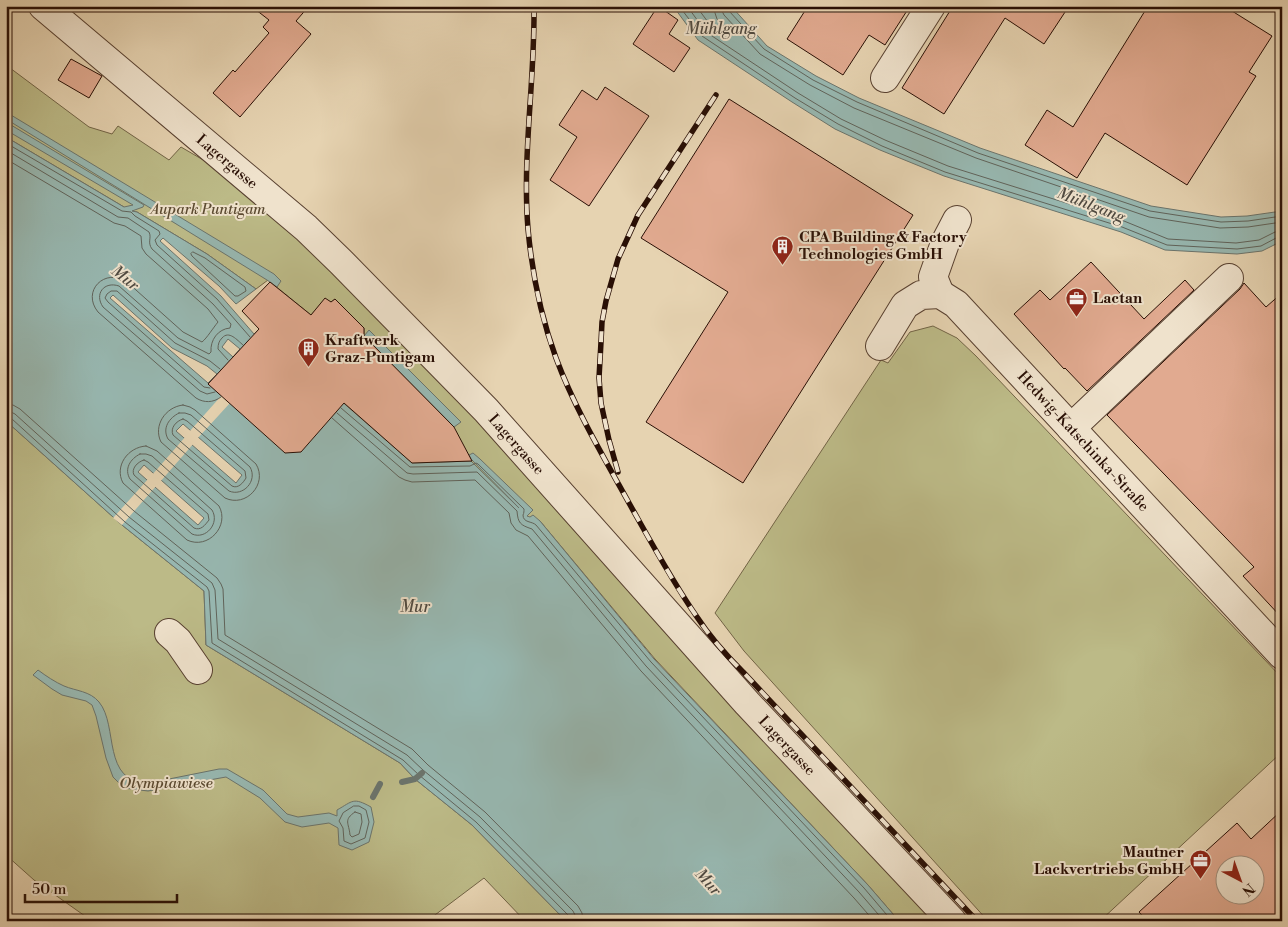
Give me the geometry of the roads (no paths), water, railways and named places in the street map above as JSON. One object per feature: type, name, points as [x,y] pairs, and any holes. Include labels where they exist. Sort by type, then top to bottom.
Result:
[{"type":"street","name":"Lagergasse","points":[[42,6],[306,228],[341,262],[486,410],[747,703],[952,921]]},
{"type":"street","points":[[885,78],[931,6]]},
{"type":"street","points":[[880,346],[905,305],[921,295],[940,294],[933,278],[945,243],[957,220]]},
{"type":"street","points":[[1071,428],[1229,278]]},
{"type":"street","name":"Hedwig-Katschinka-Straße","points":[[940,294],[956,304],[1282,655]]},
{"type":"street","points":[[168,632],[178,640],[198,670]]},
{"type":"water","name":"Mühlgang","points":[[673,6],[731,6],[767,46],[816,76],[859,98],[980,148],[1151,206],[1221,217],[1247,216],[1282,211],[1282,241],[1262,251],[1237,254],[1165,250],[1121,232],[944,176],[835,129],[698,40]]},
{"type":"water","points":[[6,112],[274,274],[281,281],[277,287],[6,119]]},
{"type":"water","name":"Mur","points":[[6,122],[144,205],[132,211],[137,212],[207,254],[256,289],[236,304],[219,286],[163,238],[160,241],[221,296],[254,334],[259,329],[412,463],[471,461],[519,508],[469,455],[473,453],[480,459],[533,510],[527,516],[533,515],[540,521],[654,659],[868,885],[899,921],[566,921],[472,825],[415,779],[400,763],[206,645],[204,591],[122,525],[6,421],[6,137],[124,207],[133,205],[6,130]],"holes":[[[113,295],[172,348],[207,366],[217,374],[208,383],[110,298]],[[228,339],[240,349],[233,357],[222,347]],[[183,424],[242,475],[236,483],[176,431]],[[144,465],[204,518],[198,525],[138,472]]]},
{"type":"water","points":[[369,330],[461,422],[454,427],[364,336]]},
{"type":"water","points":[[38,670],[57,683],[87,693],[99,702],[105,712],[117,764],[124,774],[134,781],[149,783],[227,769],[263,790],[287,814],[298,817],[329,813],[337,816],[337,810],[350,802],[357,801],[371,807],[374,822],[369,842],[352,850],[339,845],[338,828],[329,823],[302,827],[285,822],[260,798],[226,777],[148,791],[124,788],[113,777],[92,705],[86,701],[62,695],[52,689],[33,675]]},
{"type":"waterway","points":[[6,465],[9,468]]},
{"type":"waterway","points":[[402,782],[415,779],[422,773]]},
{"type":"waterway","points":[[373,797],[380,784]]},
{"type":"railway","points":[[534,6],[527,173],[528,229],[538,295],[546,327],[556,358],[581,414],[609,468],[662,561],[713,639],[977,921]]},
{"type":"railway","points":[[618,472],[601,403],[599,378],[602,322],[606,301],[618,259],[638,215],[716,95]]},
{"type":"place","name":"CPA Building & Factory Technologies GmbH","points":[[783,265]]},
{"type":"place","name":"Lactan","points":[[1077,317]]},
{"type":"place","name":"Kraftwerk Graz-Puntigam","points":[[309,368]]},
{"type":"place","name":"Mautner Lackvertriebs GmbH","points":[[1200,880]]},
{"type":"park label","name":"Aupark Puntigam","points":[[208,209]]},
{"type":"park label","name":"Olympiawiese","points":[[166,783]]}]
